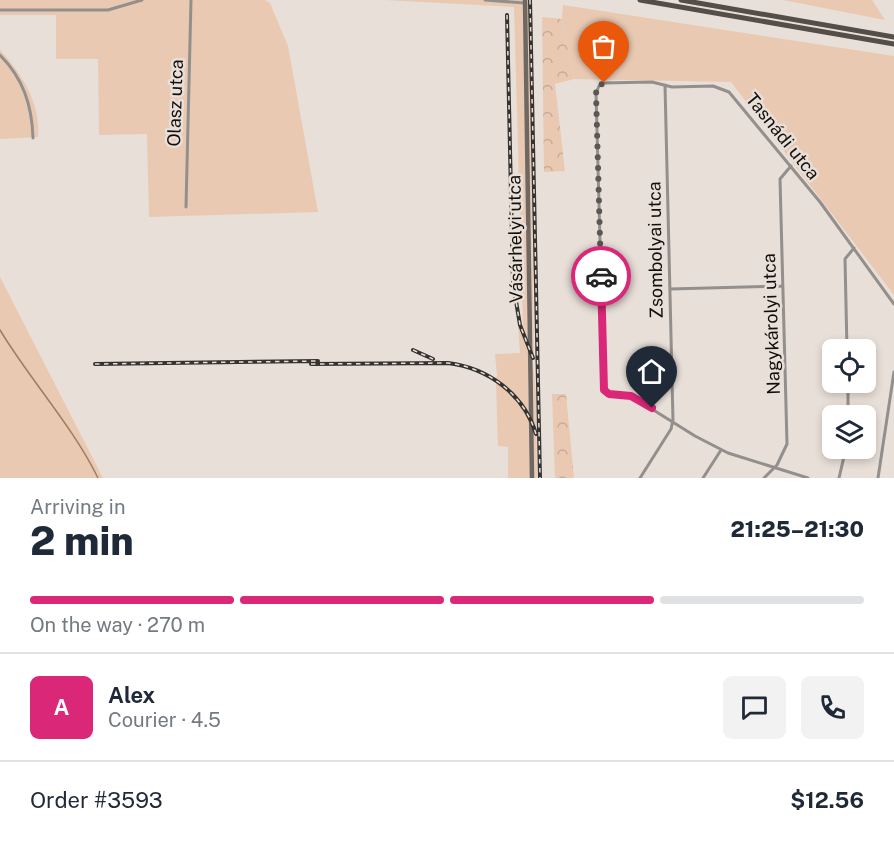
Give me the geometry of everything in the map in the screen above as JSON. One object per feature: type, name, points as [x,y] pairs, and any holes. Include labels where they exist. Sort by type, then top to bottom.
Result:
[{"type":"main road","points":[[640,0],[894,44]]},
{"type":"main road","points":[[681,0],[894,37]]},
{"type":"street","points":[[0,10],[108,10],[142,0]]},
{"type":"street","name":"Olasz utca","points":[[186,207],[191,0]]},
{"type":"street","points":[[485,0],[525,2]]},
{"type":"street","name":"Vásárhelyi utca","points":[[525,2],[532,478]]},
{"type":"street","points":[[0,55],[16,74],[25,91],[30,107],[33,138]]},
{"type":"street","name":"Tasnádi utca","points":[[673,420],[631,396],[609,394],[604,390],[596,93],[598,86],[604,83],[652,82],[664,85],[713,86],[729,92],[791,166],[894,304]]},
{"type":"street","name":"Zsombolyai utca","points":[[640,478],[671,429],[673,420],[664,85]]},
{"type":"street","name":"Nagykárolyi utca","points":[[764,478],[774,468],[787,444],[780,179],[791,166]]},
{"type":"street","points":[[847,339],[845,259],[854,248]]},
{"type":"street","points":[[670,288],[783,286]]},
{"type":"street","points":[[878,478],[894,372]]},
{"type":"street","points":[[673,420],[688,432],[721,450],[808,478]]},
{"type":"street","points":[[704,478],[721,450]]},
{"type":"street","points":[[839,478],[843,459]]},
{"type":"green space","points":[[0,0],[265,0],[270,3],[288,46],[318,212],[149,217],[147,134],[99,135],[98,59],[56,59],[56,15],[0,15]]},
{"type":"green space","points":[[385,0],[529,0],[534,356],[523,325],[514,7]]},
{"type":"green space","points":[[783,0],[872,0],[885,20]]},
{"type":"green space","points":[[563,5],[894,56],[894,295],[731,82],[574,79],[562,19]]},
{"type":"green space","points":[[542,17],[562,19],[574,79],[555,84],[565,171],[544,172]]},
{"type":"green space","points":[[0,50],[16,69],[33,101],[38,137],[0,139]]},
{"type":"green space","points":[[0,277],[103,478],[0,478]]},
{"type":"green space","points":[[518,326],[533,365],[536,394],[537,478],[508,478],[508,447],[498,446],[496,383],[493,381],[497,376],[495,354],[520,353]]},
{"type":"green space","points":[[552,394],[566,394],[574,478],[555,478]]},
{"type":"waterway","points":[[0,330],[88,458],[98,478]]},
{"type":"railway","points":[[530,0],[540,478]]},
{"type":"railway","points":[[507,15],[513,283],[520,325],[533,358]]},
{"type":"railway","points":[[413,350],[433,359]]},
{"type":"railway","points":[[95,364],[318,361]]},
{"type":"railway","points":[[311,364],[448,363],[463,366],[503,385],[523,407],[536,434]]},
{"type":"way so far","points":[[601,276],[596,89],[604,83]]},
{"type":"route","points":[[601,276],[604,390],[609,394],[631,396],[652,408]]}]
